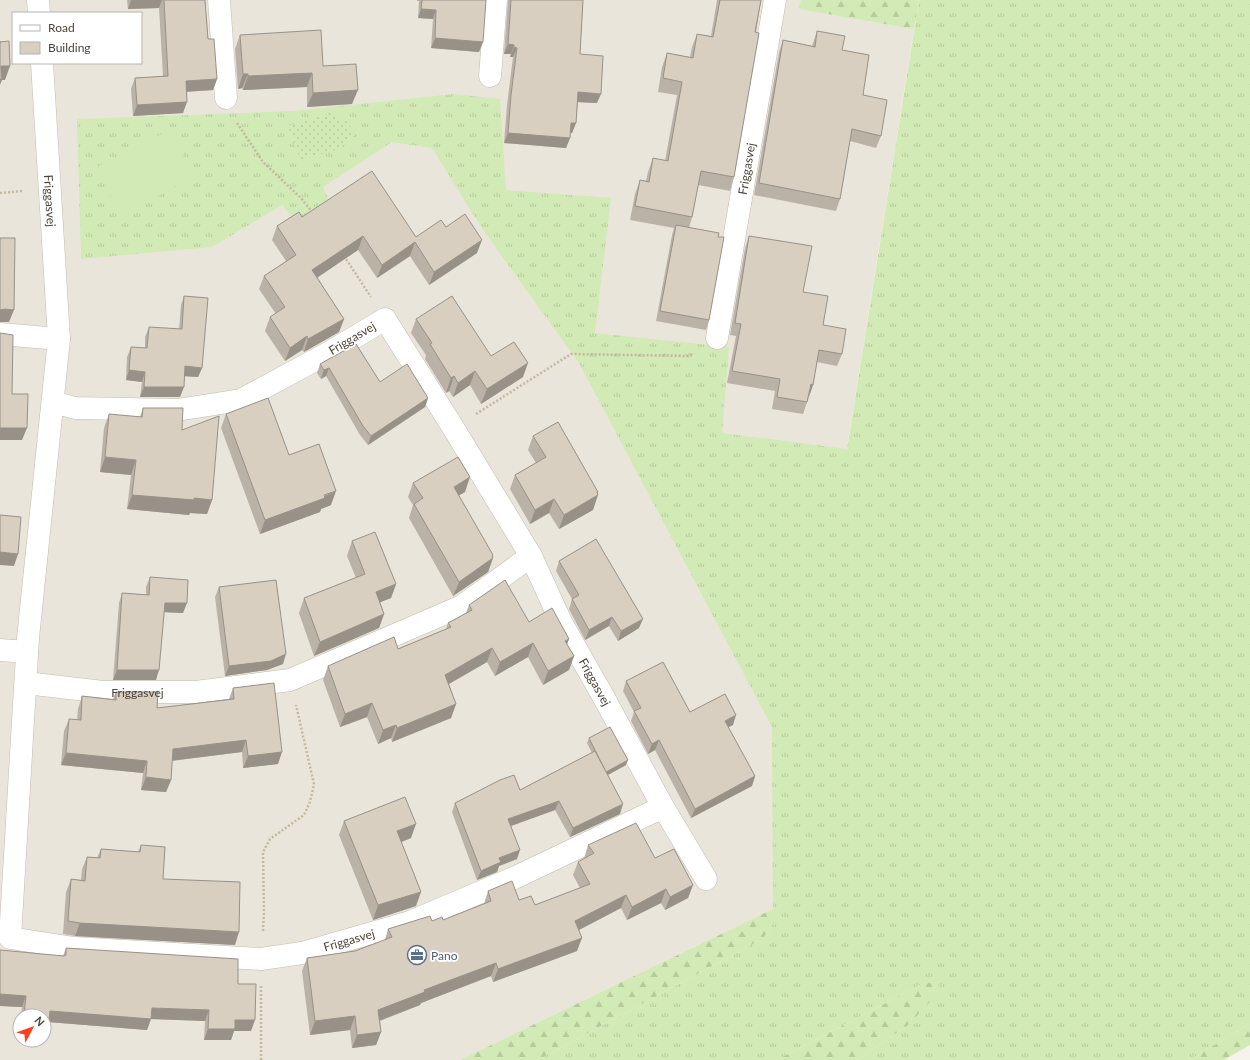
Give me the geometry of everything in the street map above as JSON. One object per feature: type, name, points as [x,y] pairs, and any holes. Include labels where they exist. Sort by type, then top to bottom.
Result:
[{"type":"street","points":[[38,0],[39,12]]},
{"type":"street","points":[[219,0],[226,98]]},
{"type":"street","points":[[490,76],[496,0]]},
{"type":"street","name":"Friggasvej","points":[[717,338],[775,0]]},
{"type":"street","name":"Friggasvej","points":[[42,64],[58,339],[28,652],[5,937],[74,948],[261,959],[302,953],[410,922],[514,878],[663,806]]},
{"type":"street","name":"Friggasvej","points":[[53,402],[76,408],[177,410],[241,400],[330,352],[385,319],[531,556],[562,624],[663,806],[706,879]]},
{"type":"street","points":[[0,334],[58,339]]},
{"type":"street","name":"Friggasvej","points":[[26,683],[103,692],[196,692],[290,680],[462,606],[531,556]]},
{"type":"street","points":[[0,650],[28,652]]},
{"type":"path","points":[[226,98],[238,126],[263,162],[301,198],[314,214]]},
{"type":"path","points":[[344,255],[385,319]]},
{"type":"path","points":[[454,429],[571,354],[689,356],[717,338]]},
{"type":"path","points":[[261,1060],[261,959],[264,912],[263,852],[270,839],[304,815],[310,802],[314,784],[290,680]]},
{"type":"shaded area","points":[[0,0],[805,0],[805,2],[914,29],[773,909],[460,1060],[0,1060]]},
{"type":"green space","points":[[801,0],[919,0],[914,29],[799,9]]},
{"type":"green space","points":[[919,0],[1250,0],[1250,1024],[1189,1060],[857,1060],[908,1025],[922,984],[777,1060],[538,1060],[762,939],[773,926],[772,727],[579,363],[483,230],[432,148],[392,142],[323,187],[348,244],[329,259],[282,205],[212,247],[81,259],[77,119],[294,111],[453,94],[500,99],[506,190],[611,198],[595,333],[729,347],[722,433],[847,449]]},
{"type":"green space","points":[[332,113],[347,122],[356,134],[339,149],[300,160],[288,126]]},
{"type":"green space","points":[[169,130],[194,176],[120,217],[97,167]]},
{"type":"green space","points":[[773,909],[773,926],[762,939],[538,1060],[460,1060]]},
{"type":"green space","points":[[937,982],[941,990],[908,1025],[857,1060],[777,1060],[922,984]]},
{"type":"green space","points":[[1250,1024],[1250,1045],[1224,1060],[1189,1060]]},
{"type":"building","points":[[164,0],[205,0],[208,39],[214,39],[217,79],[186,81],[187,102],[137,105],[135,78],[168,76]]},
{"type":"building","points":[[422,0],[486,0],[483,42],[435,38],[436,10],[421,9]]},
{"type":"building","points":[[511,0],[583,0],[580,54],[603,56],[601,94],[578,92],[576,123],[571,123],[570,138],[508,133],[517,48],[514,47],[514,45],[508,44]]},
{"type":"building","points":[[720,0],[761,0],[755,32],[759,33],[734,177],[701,171],[692,217],[635,206],[640,180],[649,182],[653,158],[668,161],[682,82],[663,78],[667,53],[693,58],[697,34],[713,37]]},
{"type":"building","points":[[321,30],[323,66],[356,64],[358,90],[313,93],[312,73],[248,76],[248,74],[243,74],[240,35]]},
{"type":"building","points":[[817,31],[845,36],[842,50],[869,55],[863,95],[887,100],[881,136],[852,129],[840,199],[759,183],[783,40],[815,47]]},
{"type":"building","points":[[9,41],[10,66],[1,66],[2,79],[0,79],[0,42]]},
{"type":"building","points":[[372,171],[416,237],[441,220],[446,227],[465,214],[482,240],[434,272],[415,242],[382,265],[363,236],[312,270],[344,319],[308,339],[307,336],[290,348],[270,317],[285,307],[264,276],[296,255],[277,226],[299,212],[302,217]]},
{"type":"building","points":[[676,225],[719,233],[718,237],[724,237],[709,320],[660,311]]},
{"type":"building","points":[[749,236],[812,246],[803,292],[828,296],[823,325],[846,329],[842,354],[819,350],[813,385],[811,384],[807,402],[777,397],[780,379],[732,371],[741,324],[735,323]]},
{"type":"building","points":[[0,238],[15,238],[14,310],[0,310]]},
{"type":"building","points":[[184,296],[208,298],[202,368],[185,366],[184,387],[144,387],[145,372],[129,370],[131,347],[147,348],[149,327],[182,329]]},
{"type":"building","points":[[452,296],[491,356],[514,342],[528,363],[487,389],[475,371],[458,383],[454,376],[451,378],[430,344],[432,343],[416,319]]},
{"type":"building","points":[[0,333],[13,335],[12,394],[28,394],[27,428],[0,428]]},
{"type":"building","points":[[356,344],[380,382],[407,364],[428,398],[371,436],[363,426],[329,368],[324,370],[320,364]]},
{"type":"building","points":[[268,398],[289,455],[319,444],[336,491],[324,495],[325,498],[265,520],[226,414]]},
{"type":"building","points":[[143,408],[183,408],[182,430],[219,416],[212,500],[132,495],[136,460],[105,457],[109,414],[142,417]]},
{"type":"building","points":[[558,422],[598,492],[598,495],[564,515],[554,499],[535,510],[515,475],[546,457],[533,436]]},
{"type":"building","points":[[458,457],[470,477],[454,487],[493,555],[493,558],[459,582],[414,504],[423,498],[413,483]]},
{"type":"building","points":[[0,515],[21,517],[18,554],[0,552]]},
{"type":"building","points":[[375,532],[396,584],[376,592],[384,614],[320,642],[304,598],[365,574],[352,541]]},
{"type":"building","points":[[596,539],[643,619],[621,631],[612,617],[589,630],[572,599],[579,595],[559,561]]},
{"type":"building","points":[[150,577],[188,580],[187,603],[165,603],[159,670],[117,670],[122,593],[149,595]]},
{"type":"building","points":[[276,580],[286,654],[271,661],[229,666],[219,587]]},
{"type":"building","points":[[505,580],[529,622],[552,608],[569,639],[565,641],[574,656],[548,671],[533,643],[500,662],[492,648],[445,675],[456,704],[397,728],[396,725],[383,730],[372,703],[345,714],[328,666],[394,637],[398,649],[451,627],[448,623],[472,610],[469,605]]},
{"type":"building","points":[[663,662],[690,712],[725,694],[736,715],[725,721],[755,776],[695,809],[659,740],[652,744],[634,711],[641,708],[626,681]]},
{"type":"building","points":[[274,683],[282,752],[248,756],[246,740],[173,749],[171,780],[146,777],[147,761],[66,753],[69,719],[81,720],[82,696],[116,700],[116,692],[158,692],[157,708],[234,699],[233,688]]},
{"type":"building","points":[[610,727],[628,760],[606,772],[589,738]]},
{"type":"building","points":[[595,751],[623,804],[573,828],[559,801],[508,819],[520,850],[499,858],[501,862],[481,871],[455,803],[500,780],[514,775],[520,790]]},
{"type":"building","points":[[405,797],[416,824],[397,831],[421,892],[378,905],[344,821]]},
{"type":"building","points":[[636,823],[655,858],[674,849],[693,885],[670,897],[666,889],[632,907],[626,895],[575,921],[582,938],[498,969],[496,963],[424,990],[425,992],[378,1010],[381,1032],[357,1035],[355,1016],[315,1021],[307,958],[355,951],[392,937],[388,929],[430,916],[432,921],[442,917],[443,920],[491,901],[488,891],[512,881],[519,900],[531,896],[535,905],[590,884],[578,862],[594,853],[588,845]]},
{"type":"building","points":[[141,845],[165,847],[163,879],[240,882],[239,932],[80,923],[68,921],[71,879],[85,881],[87,857],[100,858],[101,849],[140,852]]},
{"type":"building","points":[[66,948],[238,959],[238,984],[256,984],[255,1020],[235,1020],[235,1029],[208,1029],[209,1010],[152,1008],[151,1019],[52,1011],[52,1008],[25,1008],[26,996],[0,994],[0,950],[66,955]]},
{"type":"place","name":"Pano","points":[[417,955]]}]
